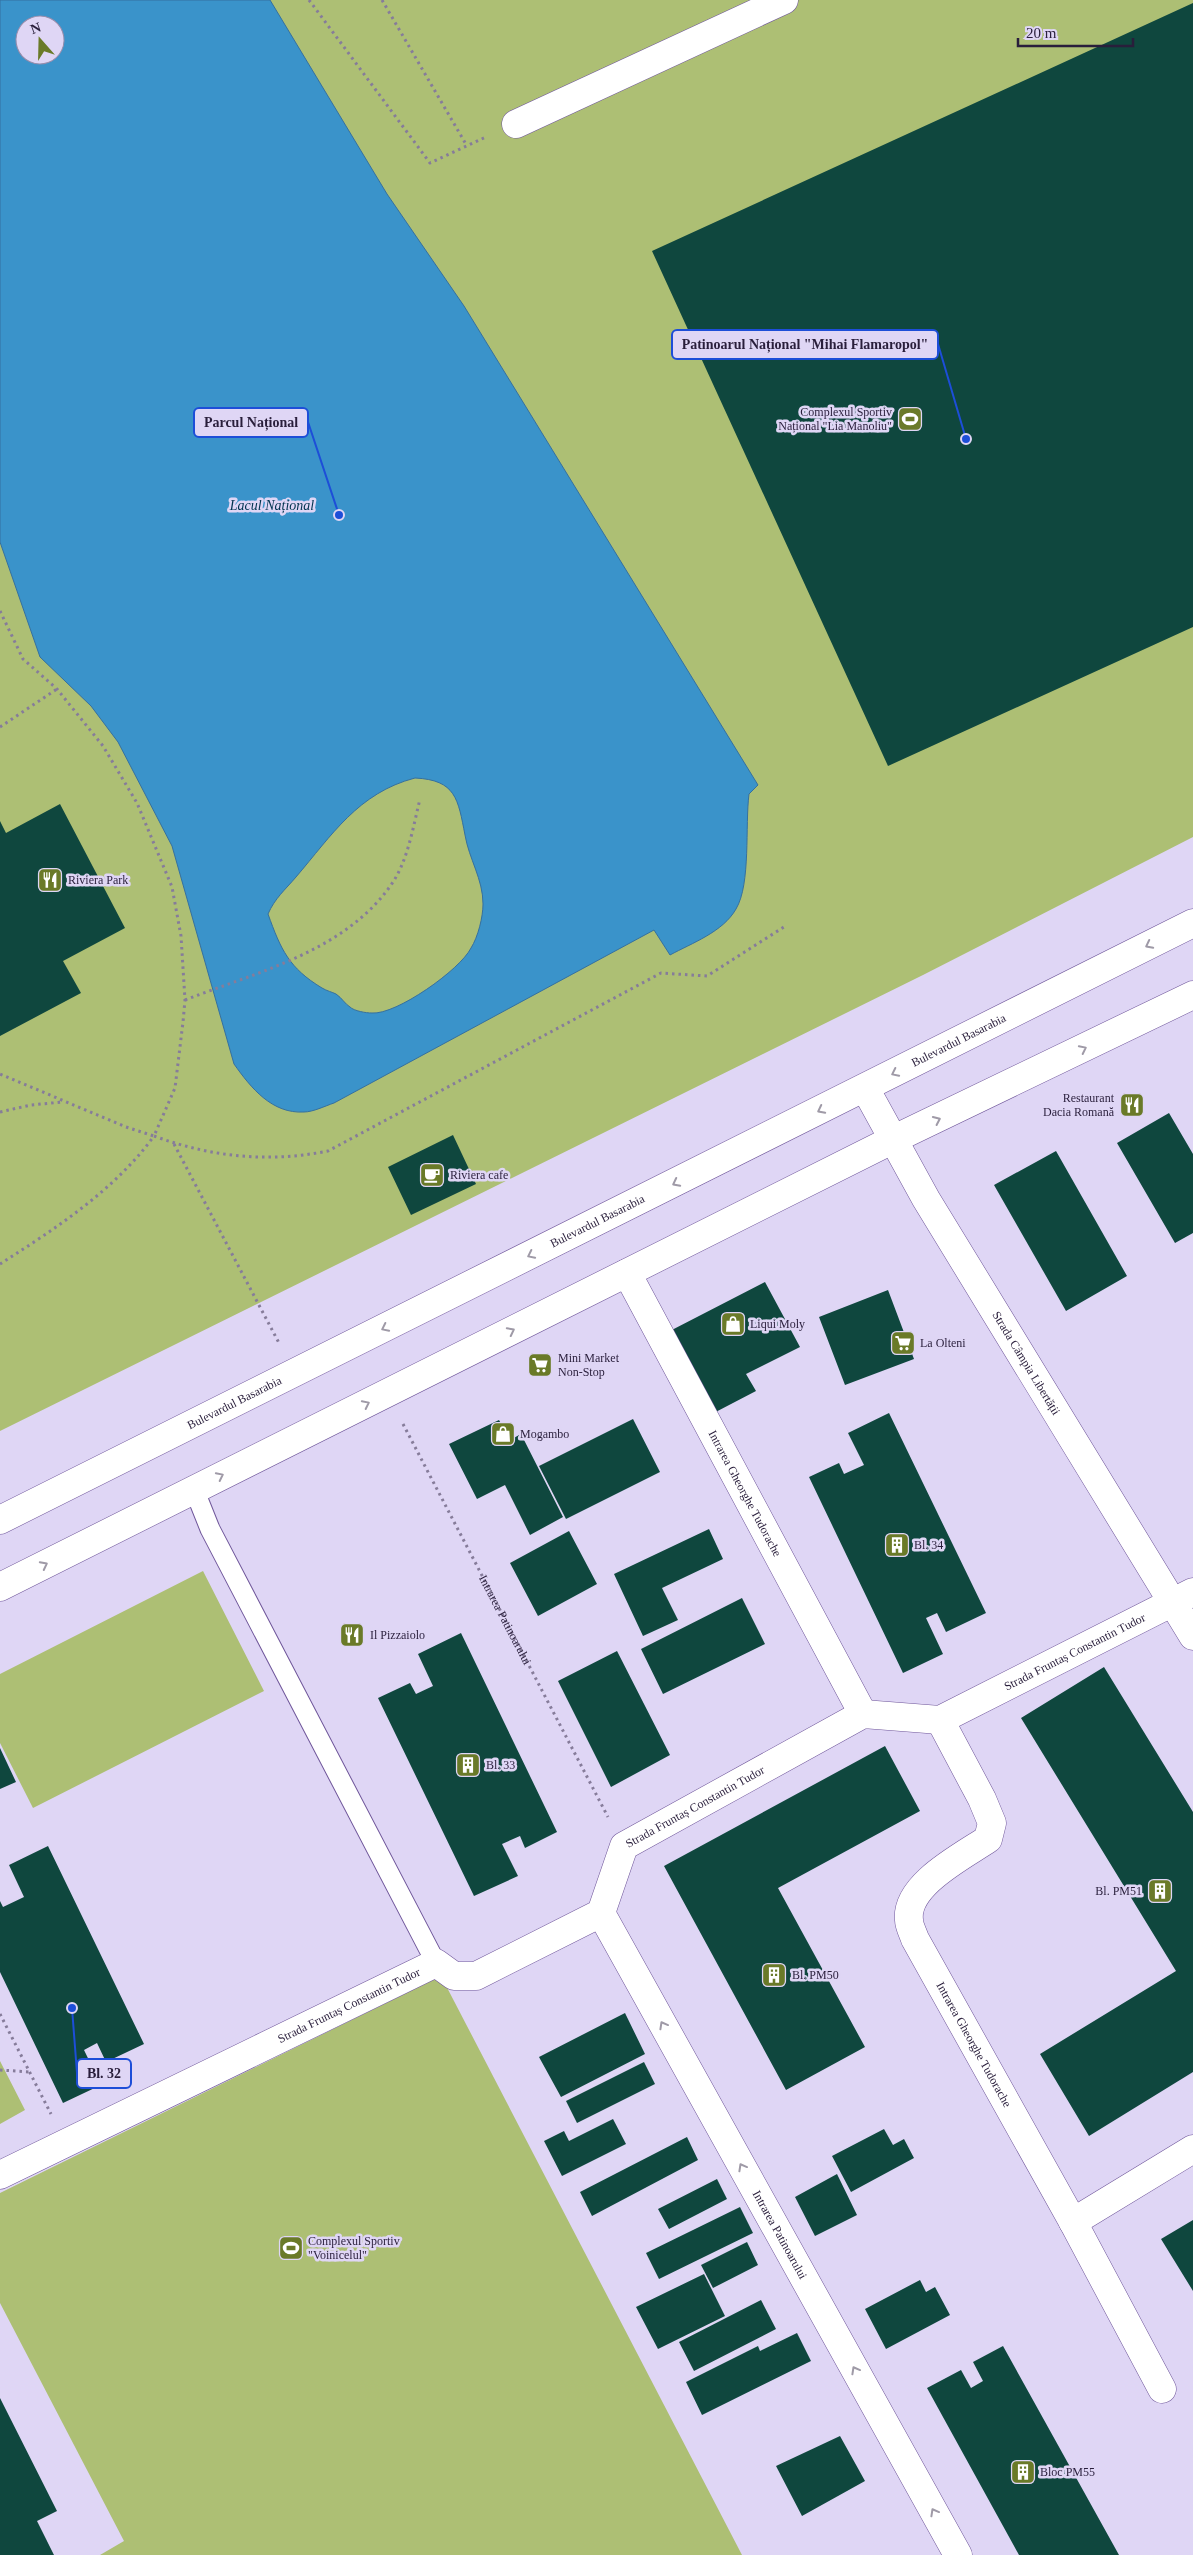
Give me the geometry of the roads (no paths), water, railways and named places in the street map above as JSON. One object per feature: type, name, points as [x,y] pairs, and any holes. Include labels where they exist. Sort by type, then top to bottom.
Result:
[{"type":"street","points":[[516,124],[784,0]]},
{"type":"street","name":"Bulevardul Basarabia","points":[[0,1520],[1193,923]]},
{"type":"street","points":[[0,1586],[892,1140],[1193,995]]},
{"type":"street","name":"Strada Câmpia Libertății","points":[[865,1088],[892,1140],[1183,1597],[1193,1636]]},
{"type":"street","name":"Intrarea Gheorghe Tudorache","points":[[627,1273],[863,1714]]},
{"type":"street","name":"Strada Fruntaș Constantin Tudor","points":[[940,1720],[1183,1597]]},
{"type":"street","points":[[863,1714],[940,1720]]},
{"type":"street","name":"Strada Fruntaș Constantin Tudor","points":[[601,1913],[624,1846],[863,1714]]},
{"type":"street","name":"Intrarea Gheorghe Tudorache","points":[[940,1720],[982,1799],[992,1823],[988,1839],[932,1877],[914,1897],[908,1920],[915,1939],[1073,2222],[1162,2389]]},
{"type":"street","points":[[436,1963],[454,1976],[476,1976],[601,1913]]},
{"type":"street","name":"Intrarea Patinoarului","points":[[601,1913],[958,2555]]},
{"type":"street","name":"Strada Fruntaș Constantin Tudor","points":[[0,2175],[436,1963]]},
{"type":"street","points":[[1073,2222],[1193,2149]]},
{"type":"lane","points":[[194,1489],[210,1529],[436,1963]]},
{"type":"water","name":"Lacul Național","points":[[0,0],[270,0],[387,194],[464,306],[758,785],[749,794],[746,870],[741,898],[736,909],[723,924],[697,941],[670,955],[654,930],[334,1103],[308,1112],[282,1109],[263,1098],[234,1064],[172,846],[118,742],[91,706],[40,657],[0,542]],"holes":[[[415,778],[429,780],[447,787],[453,794],[460,811],[467,844],[481,886],[483,904],[476,938],[465,957],[454,968],[411,999],[383,1012],[360,1012],[352,1008],[336,994],[324,989],[301,973],[282,948],[268,914],[280,894],[334,831],[362,805],[377,794],[395,785]]]},
{"type":"place","name":"Complexul Sportiv Național \"Lia Manoliu\"","points":[[910,419]]},
{"type":"place","name":"Patinoarul Național \"Mihai Flamaropol\"","points":[[966,439]]},
{"type":"place","name":"Parcul Național","points":[[339,515]]},
{"type":"place","name":"Riviera Park","points":[[50,880]]},
{"type":"place","name":"Restaurant Dacia Romană","points":[[1132,1105]]},
{"type":"place","name":"Riviera cafe","points":[[432,1175]]},
{"type":"place","name":"Liqui Moly","points":[[733,1324]]},
{"type":"place","name":"La Olteni","points":[[903,1343]]},
{"type":"place","name":"Mini Market Non-Stop","points":[[540,1365]]},
{"type":"place","name":"Mogambo","points":[[503,1434]]},
{"type":"place","name":"Bl. 34","points":[[897,1545]]},
{"type":"place","name":"Il Pizzaiolo","points":[[352,1635]]},
{"type":"place","name":"Bl. 33","points":[[468,1765]]},
{"type":"place","name":"Bl. PM51","points":[[1160,1891]]},
{"type":"place","name":"Bl. PM50","points":[[774,1975]]},
{"type":"place","name":"Bl. 32","points":[[72,2008]]},
{"type":"place","name":"Complexul Sportiv \"Voinicelul\"","points":[[291,2248]]},
{"type":"place","name":"Bloc PM55","points":[[1023,2472]]}]
